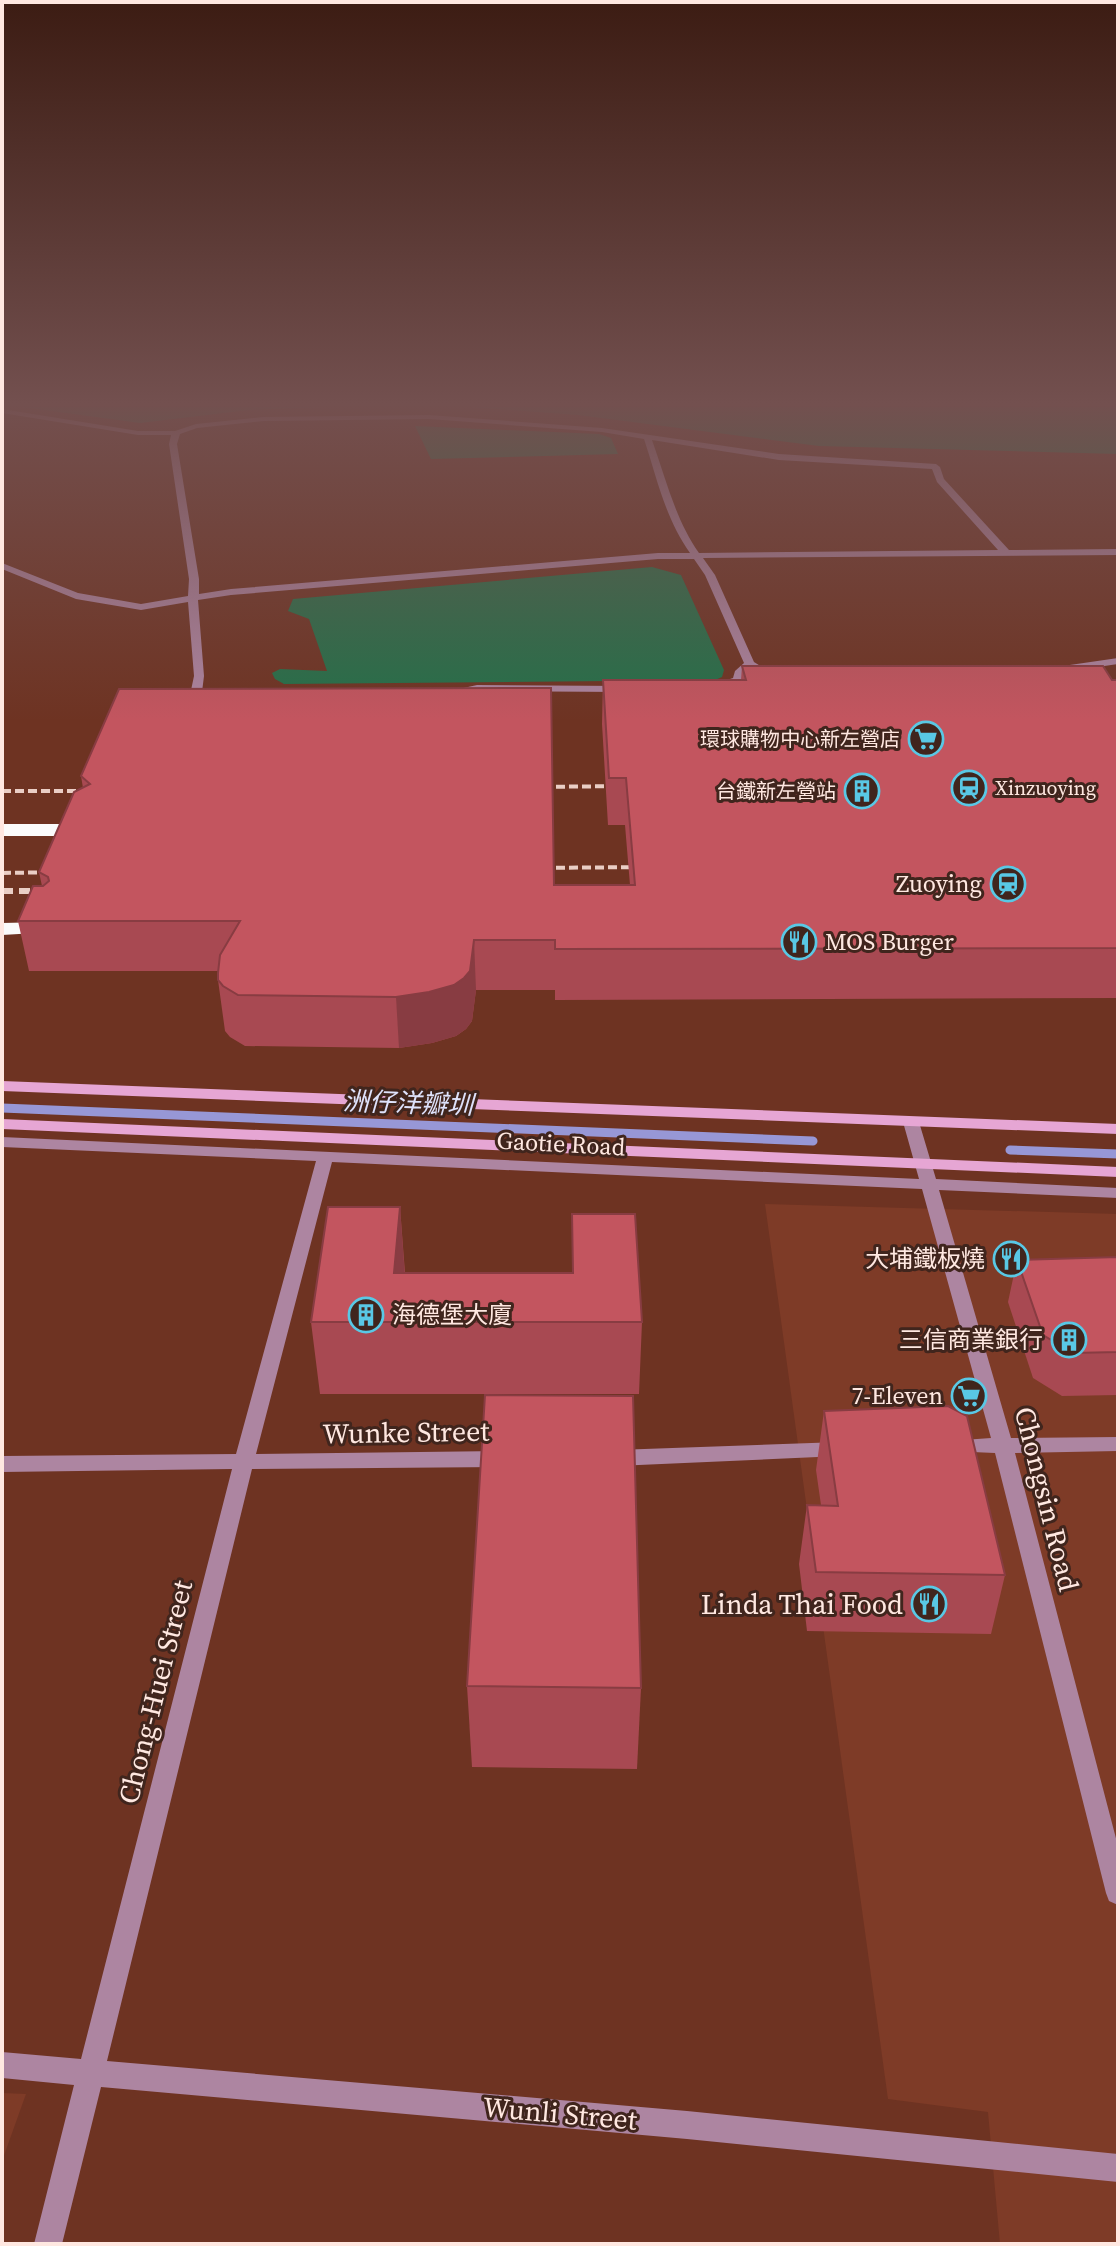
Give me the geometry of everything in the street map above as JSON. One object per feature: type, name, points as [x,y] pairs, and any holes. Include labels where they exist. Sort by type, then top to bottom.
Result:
[{"type":"highway","points":[[2,830],[86,830]]},
{"type":"highway","points":[[2,929],[43,937],[2,945]]},
{"type":"street","points":[[184,512],[194,576],[199,676],[196,695],[224,695]]},
{"type":"street","points":[[674,512],[695,554],[710,575],[750,664],[768,673]]},
{"type":"street","points":[[969,512],[1006,553]]},
{"type":"street","points":[[5,569],[96,602],[141,607],[231,592],[695,554],[1118,552]]},
{"type":"street","points":[[1045,670],[1118,661]]},
{"type":"street","points":[[710,687],[738,680],[739,673],[750,664]]},
{"type":"street","points":[[441,693],[477,688],[635,689]]},
{"type":"street","name":"Gaotie Road","points":[[2,1086],[1118,1129]]},
{"type":"street","name":"Chongsin Road","points":[[911,1122],[982,1363],[1118,1893]]},
{"type":"street","name":"Gaotie Road","points":[[2,1124],[1118,1172]]},
{"type":"street","name":"Gaotie Road","points":[[2,1142],[1118,1193]]},
{"type":"street","name":"Chong-Huei Street","points":[[48,2244],[244,1462],[325,1157]]},
{"type":"street","points":[[938,1446],[1118,1444]]},
{"type":"street","points":[[602,1458],[853,1448]]},
{"type":"street","name":"Wunke Street","points":[[2,1464],[524,1459]]},
{"type":"street","name":"Wunli Street","points":[[2,2065],[687,2125],[1118,2168]]},
{"type":"shaded area","points":[[765,1204],[1118,1214],[1118,2244],[1000,2244],[988,2112],[888,2099]]},
{"type":"shaded area","points":[[2,2093],[26,2094],[2,2161]]},
{"type":"green space","points":[[652,567],[681,575],[724,670],[722,677],[715,680],[284,684],[272,673],[280,669],[327,671],[309,619],[288,611],[293,599]]},
{"type":"building","points":[[742,666],[1103,666],[1112,680],[1118,680],[1118,948],[555,949],[555,940],[474,940],[470,971],[464,978],[454,985],[429,992],[396,997],[238,995],[223,986],[218,980],[218,973],[220,955],[240,921],[18,921],[33,886],[43,886],[49,881],[39,872],[74,792],[90,784],[81,776],[119,689],[551,688],[554,885],[635,885],[626,778],[609,778],[603,680],[746,680]]},
{"type":"building","points":[[328,1207],[400,1207],[394,1273],[573,1273],[572,1214],[635,1214],[642,1322],[311,1322]]},
{"type":"building","points":[[1118,1257],[1118,1352],[1073,1353],[1043,1335],[1017,1260]]},
{"type":"building","points":[[485,1395],[633,1396],[641,1688],[467,1686]]},
{"type":"building","points":[[948,1406],[967,1416],[1005,1575],[816,1572],[807,1505],[838,1506],[824,1411]]},
{"type":"waterway","name":"洲仔洋瓣圳","points":[[2,1108],[813,1141]]},
{"type":"waterway","name":"洲仔洋瓣圳","points":[[1010,1150],[1118,1154]]},
{"type":"railway","points":[[530,787],[630,786]]},
{"type":"railway","points":[[2,791],[98,791]]},
{"type":"railway","points":[[530,868],[650,867]]},
{"type":"railway","points":[[2,873],[62,872]]},
{"type":"railway","points":[[2,891],[54,891]]},
{"type":"place","name":"環球購物中心新左營店","points":[[926,739]]},
{"type":"place","name":"Xinzuoying","points":[[969,788]]},
{"type":"place","name":"台鐵新左營站","points":[[862,791]]},
{"type":"place","name":"Zuoying","points":[[1008,884]]},
{"type":"place","name":"MOS Burger","points":[[799,942]]},
{"type":"place","name":"大埔鐵板燒","points":[[1011,1259]]},
{"type":"place","name":"海德堡大廈","points":[[366,1315]]},
{"type":"place","name":"三信商業銀行","points":[[1069,1340]]},
{"type":"place","name":"7-Eleven","points":[[969,1396]]},
{"type":"place","name":"Linda Thai Food","points":[[929,1604]]}]
